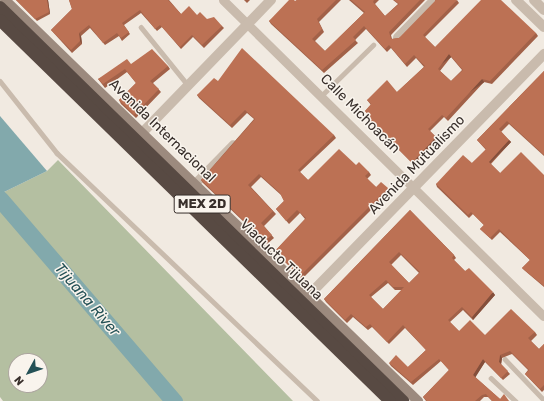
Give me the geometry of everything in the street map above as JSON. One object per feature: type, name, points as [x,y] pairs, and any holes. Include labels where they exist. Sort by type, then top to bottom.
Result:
[{"type":"highway","name":"Viaducto Tijuana","points":[[0,7],[403,401]]},
{"type":"highway","name":"Viaducto Tijuana","points":[[0,15],[396,401]]},
{"type":"highway","points":[[0,20],[390,401]]},
{"type":"main road","name":"Avenida Internacional","points":[[5,0],[143,132],[308,296],[418,401]]},
{"type":"street","name":"Calle Michoacán","points":[[223,0],[544,316]]},
{"type":"street","points":[[143,132],[271,0]]},
{"type":"street","points":[[397,37],[433,0]]},
{"type":"street","points":[[516,0],[544,27]]},
{"type":"street","points":[[534,0],[544,10]]},
{"type":"street","name":"Avenida Mutualismo","points":[[308,296],[544,54]]},
{"type":"street","points":[[195,183],[233,144]]},
{"type":"lane","points":[[141,26],[188,85]]},
{"type":"lane","points":[[321,96],[373,45]]},
{"type":"lane","points":[[0,81],[57,153],[316,401]]},
{"type":"lane","points":[[505,360],[544,400]]},
{"type":"lane","points":[[492,378],[516,401]]},
{"type":"green space","points":[[58,160],[293,401],[3,401],[0,397],[0,194],[47,171]]},
{"type":"water","points":[[0,116],[47,171],[0,194]]},
{"type":"building","points":[[16,0],[47,0],[49,12],[35,19]]},
{"type":"building","points":[[69,0],[168,0],[181,14],[189,6],[197,15],[200,12],[207,19],[214,17],[222,26],[202,45],[192,35],[180,47],[160,25],[155,29],[140,10],[122,23],[129,32],[121,38],[117,33],[103,43],[89,25],[79,33],[80,41],[71,50],[51,30],[72,9]]},
{"type":"building","points":[[289,0],[336,0],[317,19],[322,29],[312,39],[325,51],[365,12],[351,0],[374,0],[373,2],[385,16],[399,4],[394,0],[420,0],[389,32],[391,39],[399,38],[435,0],[457,0],[423,35],[435,47],[481,0],[501,0],[536,33],[490,81],[482,79],[446,118],[442,115],[428,129],[436,137],[412,163],[369,119],[371,117],[365,111],[371,104],[367,100],[387,80],[397,92],[425,66],[414,55],[405,64],[389,45],[385,49],[364,26],[353,37],[356,40],[322,70],[269,21]],"holes":[[[449,54],[463,70],[451,81],[438,69]]]},
{"type":"building","points":[[242,48],[334,135],[298,170],[308,180],[339,149],[356,165],[359,162],[369,172],[365,176],[376,187],[381,182],[388,188],[300,276],[275,251],[306,218],[297,210],[286,221],[276,209],[284,201],[280,193],[259,174],[248,185],[273,211],[261,223],[272,235],[265,241],[201,180],[255,119],[245,110],[230,125],[197,95],[214,78],[218,81]]},
{"type":"building","points":[[152,49],[168,66],[150,81],[159,89],[134,115],[119,100],[136,83],[125,69],[103,84],[98,79],[127,59],[131,64]]},
{"type":"building","points":[[544,71],[544,155],[507,121],[499,129],[509,140],[489,162],[500,173],[521,152],[544,175],[544,286],[522,268],[530,260],[499,229],[490,238],[480,229],[484,225],[471,212],[468,215],[436,184],[463,155],[472,163],[486,149],[477,140]]},
{"type":"building","points":[[410,210],[454,255],[452,258],[465,271],[469,268],[493,292],[472,317],[462,307],[448,320],[459,331],[470,320],[485,335],[511,309],[535,332],[528,338],[539,349],[544,344],[544,385],[540,389],[525,374],[529,370],[510,351],[500,355],[499,362],[508,371],[501,378],[483,359],[473,375],[500,399],[504,394],[509,401],[492,401],[486,394],[482,395],[475,401],[427,401],[423,397],[449,370],[439,359],[411,382],[389,363],[396,355],[408,367],[426,350],[403,325],[387,342],[370,324],[366,327],[351,314],[345,320],[324,299]],"holes":[[[399,252],[420,272],[409,283],[389,262]],[[386,280],[393,287],[404,287],[383,309],[369,295]]]},
{"type":"waterway","name":"Tijuana River","points":[[0,199],[174,401]]}]
